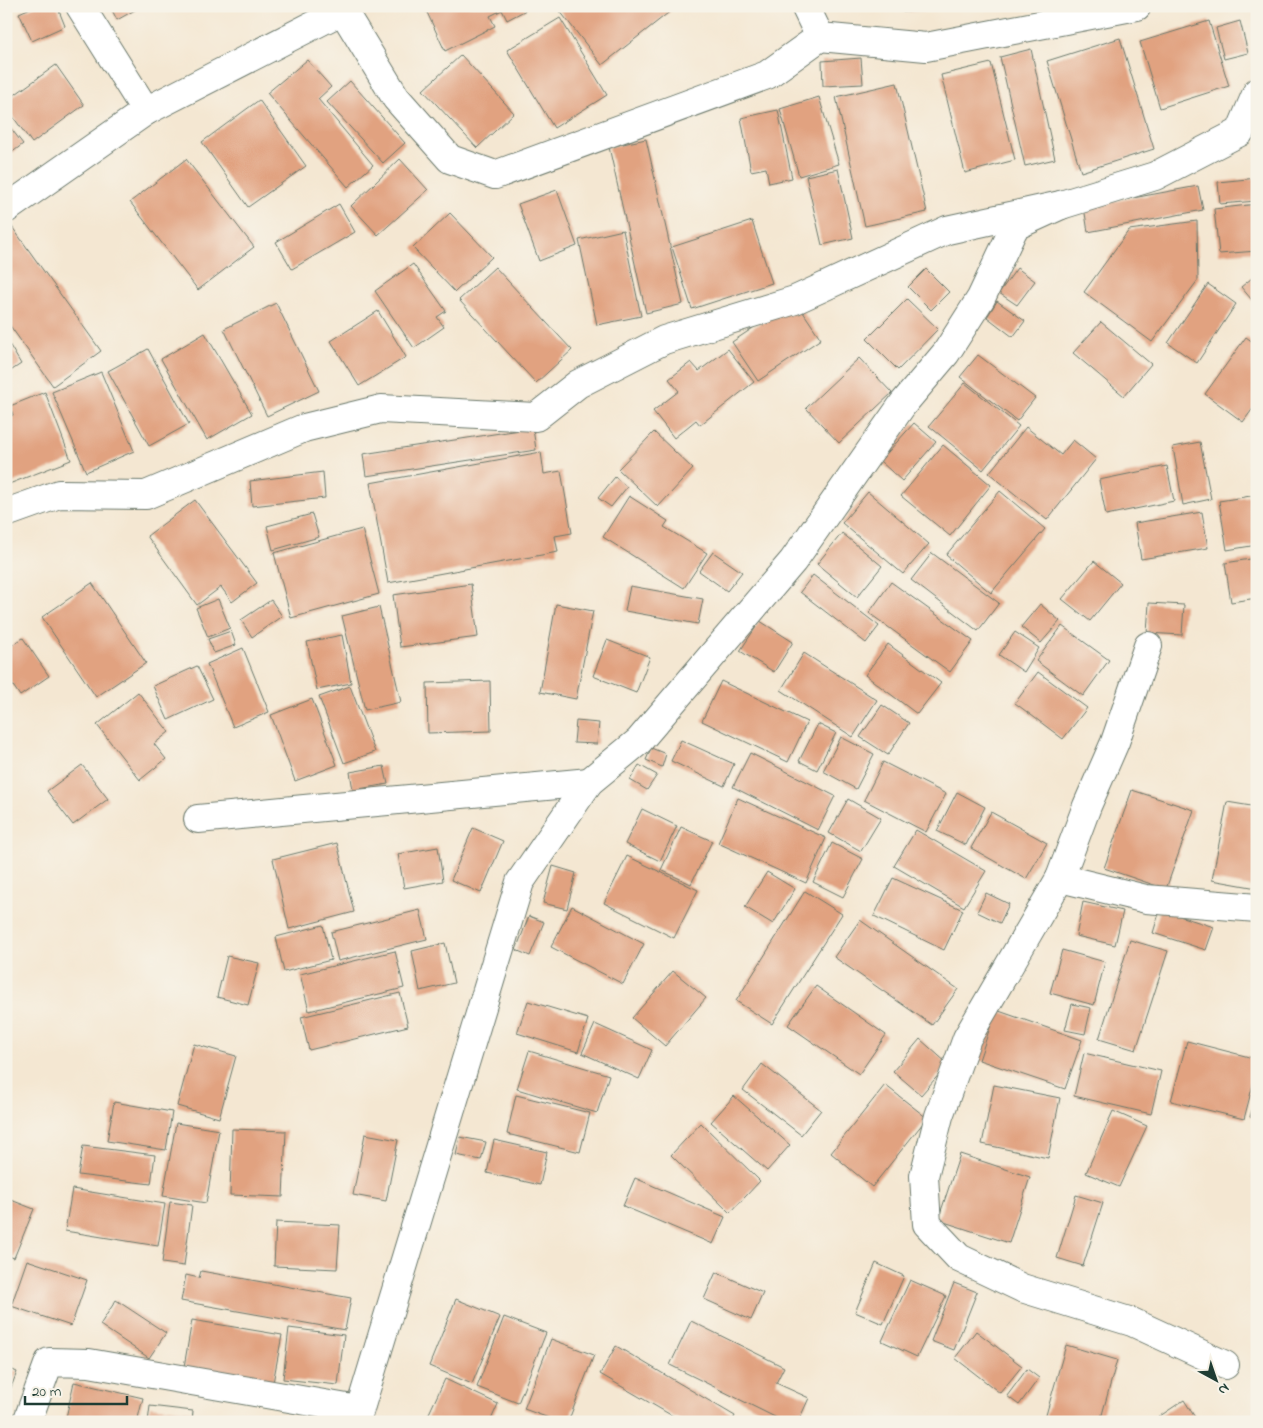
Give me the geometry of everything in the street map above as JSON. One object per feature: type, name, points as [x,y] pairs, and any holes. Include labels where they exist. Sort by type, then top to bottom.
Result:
[{"type":"street","points":[[80,6],[146,111]]},
{"type":"street","points":[[805,6],[820,37]]},
{"type":"street","points":[[6,209],[146,111],[341,8],[396,98],[450,159],[495,175],[767,75],[820,37],[926,47],[1137,6]]},
{"type":"street","points":[[6,513],[59,494],[146,494],[304,428],[381,409],[536,417],[578,384],[664,340],[796,300],[947,230],[1062,205],[1155,176],[1240,132],[1257,92]]},
{"type":"street","points":[[27,1422],[49,1362],[89,1363],[357,1416],[520,882],[589,782],[640,741],[793,560],[903,404],[946,353],[981,298],[1015,226],[1062,205]]},
{"type":"street","points":[[1148,646],[1115,742],[1087,806],[1060,878],[967,1038],[939,1116],[924,1176],[928,1224],[960,1258],[1022,1288],[1132,1322],[1225,1365]]},
{"type":"street","points":[[198,819],[589,782]]},
{"type":"street","points":[[1060,878],[1146,899],[1257,908]]},
{"type":"building","points":[[35,6],[57,6],[65,26],[32,41],[19,13]]},
{"type":"building","points":[[110,6],[142,6],[117,20]]},
{"type":"building","points":[[424,6],[524,6],[526,10],[507,20],[502,10],[490,16],[495,26],[445,51]]},
{"type":"building","points":[[556,6],[677,6],[602,65]]},
{"type":"building","points":[[903,6],[963,6],[963,8],[903,12]]},
{"type":"building","points":[[560,18],[607,95],[554,128],[507,50]]},
{"type":"building","points":[[1209,21],[1229,86],[1160,108],[1140,42]]},
{"type":"building","points":[[1240,21],[1248,53],[1224,59],[1216,28]]},
{"type":"building","points":[[1120,38],[1154,149],[1081,172],[1047,61]]},
{"type":"building","points":[[1031,49],[1055,159],[1025,166],[1000,57]]},
{"type":"building","points":[[461,55],[514,113],[477,148],[423,90]]},
{"type":"building","points":[[861,58],[863,84],[823,86],[822,61]]},
{"type":"building","points":[[307,60],[331,87],[318,99],[373,165],[348,187],[267,93]]},
{"type":"building","points":[[991,63],[1015,160],[965,173],[941,75]]},
{"type":"building","points":[[56,65],[84,105],[32,143],[6,107],[6,101]]},
{"type":"building","points":[[350,81],[405,143],[383,163],[327,102]]},
{"type":"building","points":[[897,83],[927,212],[865,226],[836,97]]},
{"type":"building","points":[[819,97],[839,164],[799,176],[780,109]]},
{"type":"building","points":[[259,100],[306,166],[248,207],[202,142]]},
{"type":"building","points":[[778,110],[792,178],[769,183],[766,168],[751,171],[741,118]]},
{"type":"building","points":[[6,122],[23,144],[6,157]]},
{"type":"building","points":[[646,139],[683,304],[646,313],[609,147]]},
{"type":"building","points":[[186,159],[254,247],[198,290],[130,202]]},
{"type":"building","points":[[400,159],[428,190],[378,235],[351,206]]},
{"type":"building","points":[[838,169],[853,238],[822,245],[806,176]]},
{"type":"building","points":[[1257,178],[1257,201],[1220,204],[1218,182]]},
{"type":"building","points":[[1198,186],[1203,210],[1088,232],[1084,207]]},
{"type":"building","points":[[557,190],[577,246],[539,261],[518,204]]},
{"type":"building","points":[[339,204],[355,232],[292,269],[276,242]]},
{"type":"building","points":[[1257,204],[1257,251],[1219,254],[1214,209]]},
{"type":"building","points":[[450,213],[492,257],[455,292],[413,248]]},
{"type":"building","points":[[752,221],[772,283],[692,309],[672,247]]},
{"type":"building","points":[[1197,221],[1198,280],[1152,342],[1084,292],[1129,230]]},
{"type":"building","points":[[10,224],[101,351],[53,386],[6,320],[6,226]]},
{"type":"building","points":[[623,230],[641,316],[597,325],[579,240]]},
{"type":"building","points":[[413,264],[446,311],[437,317],[444,327],[414,348],[375,291]]},
{"type":"building","points":[[495,267],[572,350],[536,383],[459,300]]},
{"type":"building","points":[[1017,268],[1035,281],[1017,305],[999,293]]},
{"type":"building","points":[[926,269],[949,292],[931,310],[908,287]]},
{"type":"building","points":[[1257,274],[1257,306],[1241,287]]},
{"type":"building","points":[[1208,284],[1236,304],[1197,363],[1168,343]]},
{"type":"building","points":[[907,299],[938,329],[898,370],[867,339]]},
{"type":"building","points":[[795,300],[821,339],[758,381],[732,342]]},
{"type":"building","points":[[997,301],[1025,321],[1013,337],[987,317]]},
{"type":"building","points":[[276,303],[319,391],[267,416],[224,329]]},
{"type":"building","points":[[378,311],[406,357],[359,386],[331,341]]},
{"type":"building","points":[[1101,322],[1151,364],[1124,396],[1073,353]]},
{"type":"building","points":[[205,333],[252,414],[207,440],[161,359]]},
{"type":"building","points":[[1246,337],[1257,345],[1257,403],[1243,422],[1205,394]]},
{"type":"building","points":[[6,339],[21,364],[6,374]]},
{"type":"building","points":[[148,349],[189,424],[149,446],[108,371]]},
{"type":"building","points":[[728,349],[754,382],[700,425],[696,420],[674,438],[653,411],[679,391],[669,379],[691,362],[699,371]]},
{"type":"building","points":[[978,355],[1035,398],[1017,421],[960,377]]},
{"type":"building","points":[[859,358],[892,393],[839,443],[806,408]]},
{"type":"building","points":[[101,372],[134,451],[86,472],[52,392]]},
{"type":"building","points":[[965,383],[1019,426],[983,470],[929,426]]},
{"type":"building","points":[[45,392],[71,460],[9,484],[6,476],[6,418],[13,415],[10,406]]},
{"type":"building","points":[[914,423],[936,442],[902,481],[880,461]]},
{"type":"building","points":[[1026,427],[1061,455],[1073,440],[1096,459],[1047,520],[989,473]]},
{"type":"building","points":[[533,428],[536,450],[366,476],[363,454]]},
{"type":"building","points":[[654,432],[693,469],[658,507],[618,469]]},
{"type":"building","points":[[1200,442],[1211,499],[1183,505],[1173,447]]},
{"type":"building","points":[[943,445],[991,485],[950,536],[901,496]]},
{"type":"building","points":[[541,452],[544,474],[561,471],[572,533],[555,536],[558,552],[388,583],[370,483]]},
{"type":"building","points":[[1167,466],[1174,501],[1106,515],[1099,480]]},
{"type":"building","points":[[323,472],[325,498],[252,506],[250,481]]},
{"type":"building","points":[[615,477],[627,487],[611,507],[598,498]]},
{"type":"building","points":[[1000,491],[1045,529],[991,593],[946,555]]},
{"type":"building","points":[[868,492],[929,544],[903,574],[842,523]]},
{"type":"building","points":[[1257,495],[1257,545],[1227,550],[1219,501]]},
{"type":"building","points":[[629,496],[668,521],[664,527],[707,553],[684,588],[603,537]]},
{"type":"building","points":[[195,500],[257,583],[232,602],[221,587],[197,605],[147,536]]},
{"type":"building","points":[[1202,512],[1208,548],[1141,559],[1135,523]]},
{"type":"building","points":[[312,514],[319,537],[273,550],[267,526]]},
{"type":"building","points":[[362,529],[379,594],[291,618],[274,553]]},
{"type":"building","points":[[842,533],[882,566],[857,597],[817,564]]},
{"type":"building","points":[[713,552],[742,572],[727,591],[699,571]]},
{"type":"building","points":[[932,553],[999,603],[978,631],[911,580]]},
{"type":"building","points":[[1257,558],[1257,598],[1231,602],[1225,563]]},
{"type":"building","points":[[1094,561],[1121,583],[1090,621],[1062,599]]},
{"type":"building","points":[[813,575],[879,626],[866,643],[800,592]]},
{"type":"building","points":[[891,582],[973,641],[950,672],[869,613]]},
{"type":"building","points":[[92,583],[146,663],[96,697],[42,617]]},
{"type":"building","points":[[471,584],[478,637],[400,647],[393,595]]},
{"type":"building","points":[[630,586],[703,599],[698,624],[625,611]]},
{"type":"building","points":[[218,599],[230,628],[208,637],[196,608]]},
{"type":"building","points":[[271,600],[282,616],[252,637],[241,620]]},
{"type":"building","points":[[1149,603],[1184,605],[1182,635],[1147,633]]},
{"type":"building","points":[[556,604],[593,611],[576,699],[540,692]]},
{"type":"building","points":[[1040,604],[1060,621],[1041,643],[1021,627]]},
{"type":"building","points":[[379,607],[401,702],[365,710],[342,616]]},
{"type":"building","points":[[760,621],[793,642],[774,672],[740,651]]},
{"type":"building","points":[[1062,626],[1109,660],[1083,696],[1036,661]]},
{"type":"building","points":[[231,631],[236,645],[214,653],[208,639]]},
{"type":"building","points":[[1015,632],[1039,648],[1024,672],[999,655]]},
{"type":"building","points":[[342,635],[351,683],[317,690],[307,642]]},
{"type":"building","points":[[23,638],[49,676],[20,696],[6,675],[6,649]]},
{"type":"building","points":[[607,640],[650,657],[636,693],[593,676]]},
{"type":"building","points":[[888,644],[941,683],[917,714],[865,675]]},
{"type":"building","points":[[243,648],[269,712],[233,727],[207,664]]},
{"type":"building","points":[[804,653],[877,700],[853,737],[781,690]]},
{"type":"building","points":[[197,666],[213,699],[168,720],[153,686]]},
{"type":"building","points":[[1038,672],[1087,708],[1063,739],[1015,703]]},
{"type":"building","points":[[490,681],[491,731],[428,733],[427,683]]},
{"type":"building","points":[[721,681],[807,722],[788,762],[702,721]]},
{"type":"building","points":[[350,686],[375,752],[344,763],[319,697]]},
{"type":"building","points":[[138,692],[169,732],[154,744],[166,759],[140,780],[97,725]]},
{"type":"building","points":[[312,699],[337,765],[295,781],[271,715]]},
{"type":"building","points":[[882,705],[909,723],[888,755],[860,737]]},
{"type":"building","points":[[576,721],[599,723],[597,744],[574,743]]},
{"type":"building","points":[[818,724],[836,733],[817,770],[799,761]]},
{"type":"building","points":[[841,737],[874,754],[856,789],[823,771]]},
{"type":"building","points":[[681,740],[734,764],[724,786],[671,761]]},
{"type":"building","points":[[651,748],[666,754],[662,767],[646,760]]},
{"type":"building","points":[[750,753],[835,796],[818,830],[733,787]]},
{"type":"building","points":[[883,762],[946,794],[926,832],[864,800]]},
{"type":"building","points":[[82,765],[108,799],[73,825],[47,791]]},
{"type":"building","points":[[639,765],[657,775],[647,790],[630,780]]},
{"type":"building","points":[[384,766],[388,784],[353,790],[350,772]]},
{"type":"building","points":[[1132,790],[1194,810],[1166,889],[1104,868]]},
{"type":"building","points":[[957,792],[985,807],[966,845],[937,831]]},
{"type":"building","points":[[738,798],[826,838],[806,883],[718,843]]},
{"type":"building","points":[[848,799],[881,818],[861,851],[829,833]]},
{"type":"building","points":[[1227,802],[1257,807],[1257,888],[1212,880]]},
{"type":"building","points":[[642,809],[677,826],[660,861],[625,844]]},
{"type":"building","points":[[991,812],[1047,843],[1026,879],[971,848]]},
{"type":"building","points":[[681,827],[712,841],[691,884],[661,870]]},
{"type":"building","points":[[473,828],[503,841],[481,893],[451,880]]},
{"type":"building","points":[[916,830],[986,871],[964,907],[894,866]]},
{"type":"building","points":[[337,843],[354,912],[289,929],[273,859]]},
{"type":"building","points":[[832,843],[863,859],[843,897],[813,882]]},
{"type":"building","points":[[438,847],[443,881],[404,888],[398,854]]},
{"type":"building","points":[[627,856],[698,890],[674,938],[604,903]]},
{"type":"building","points":[[553,866],[576,873],[567,909],[543,903]]},
{"type":"building","points":[[767,872],[795,889],[773,924],[745,907]]},
{"type":"building","points":[[893,878],[963,910],[944,950],[874,916]]},
{"type":"building","points":[[805,891],[842,914],[772,1024],[736,1001]]},
{"type":"building","points":[[986,893],[1009,904],[1000,923],[977,912]]},
{"type":"building","points":[[1083,902],[1123,911],[1115,945],[1076,936]]},
{"type":"building","points":[[572,906],[644,944],[623,984],[551,947]]},
{"type":"building","points":[[420,910],[427,939],[338,961],[331,932]]},
{"type":"building","points":[[1160,910],[1214,927],[1206,950],[1153,933]]},
{"type":"building","points":[[529,916],[544,922],[530,956],[516,950]]},
{"type":"building","points":[[860,920],[958,989],[932,1025],[834,957]]},
{"type":"building","points":[[323,925],[331,960],[284,972],[276,937]]},
{"type":"building","points":[[1130,940],[1168,951],[1136,1050],[1099,1039]]},
{"type":"building","points":[[445,943],[454,983],[420,991],[412,951]]},
{"type":"building","points":[[1062,950],[1105,962],[1094,1005],[1050,993]]},
{"type":"building","points":[[395,951],[404,988],[309,1011],[300,974]]},
{"type":"building","points":[[227,956],[259,963],[248,1005],[217,997]]},
{"type":"building","points":[[673,971],[706,998],[665,1046],[632,1018]]},
{"type":"building","points":[[816,986],[886,1035],[859,1074],[788,1025]]},
{"type":"building","points":[[400,993],[408,1026],[309,1050],[301,1017]]},
{"type":"building","points":[[528,1001],[588,1019],[578,1052],[517,1033]]},
{"type":"building","points":[[1072,1004],[1091,1008],[1085,1034],[1065,1030]]},
{"type":"building","points":[[996,1010],[1082,1040],[1065,1089],[979,1060]]},
{"type":"building","points":[[595,1024],[652,1050],[639,1079],[582,1053]]},
{"type":"building","points":[[920,1039],[948,1064],[921,1095],[893,1071]]},
{"type":"building","points":[[1187,1041],[1257,1059],[1257,1069],[1244,1119],[1171,1101]]},
{"type":"building","points":[[194,1044],[236,1056],[219,1118],[177,1106]]},
{"type":"building","points":[[529,1051],[609,1075],[597,1113],[517,1089]]},
{"type":"building","points":[[1084,1053],[1161,1071],[1151,1114],[1074,1096]]},
{"type":"building","points":[[762,1064],[821,1110],[801,1135],[743,1090]]},
{"type":"building","points":[[885,1085],[927,1118],[872,1187],[831,1153]]},
{"type":"building","points":[[994,1085],[1060,1098],[1048,1158],[982,1144]]},
{"type":"building","points":[[516,1095],[590,1113],[580,1152],[507,1134]]},
{"type":"building","points":[[734,1096],[790,1145],[767,1171],[711,1122]]},
{"type":"building","points":[[1257,1097],[1257,1119],[1250,1117]]},
{"type":"building","points":[[114,1102],[172,1112],[166,1150],[107,1141]]},
{"type":"building","points":[[1113,1111],[1147,1126],[1119,1187],[1086,1173]]},
{"type":"building","points":[[176,1123],[219,1130],[206,1203],[163,1196]]},
{"type":"building","points":[[701,1123],[760,1181],[730,1213],[671,1155]]},
{"type":"building","points":[[232,1129],[286,1131],[283,1197],[230,1195]]},
{"type":"building","points":[[365,1134],[398,1140],[386,1201],[353,1195]]},
{"type":"building","points":[[460,1137],[486,1142],[481,1160],[456,1155]]},
{"type":"building","points":[[494,1140],[547,1152],[540,1185],[487,1173]]},
{"type":"building","points":[[83,1146],[155,1155],[151,1184],[78,1175]]},
{"type":"building","points":[[960,1154],[1030,1177],[1009,1243],[938,1220]]},
{"type":"building","points":[[635,1178],[725,1217],[713,1244],[623,1206]]},
{"type":"building","points":[[72,1189],[165,1204],[158,1246],[65,1231]]},
{"type":"building","points":[[1076,1195],[1103,1203],[1083,1266],[1057,1258]]},
{"type":"building","points":[[6,1198],[34,1209],[14,1258],[6,1255]]},
{"type":"building","points":[[170,1202],[192,1205],[184,1266],[162,1263]]},
{"type":"building","points":[[276,1222],[340,1225],[337,1269],[274,1266]]},
{"type":"building","points":[[27,1260],[87,1280],[71,1326],[11,1306]]},
{"type":"building","points":[[876,1263],[904,1276],[883,1324],[855,1312]]},
{"type":"building","points":[[201,1271],[351,1298],[345,1330],[181,1301],[186,1275],[199,1278]]},
{"type":"building","points":[[716,1272],[763,1293],[751,1320],[704,1299]]},
{"type":"building","points":[[910,1280],[946,1296],[917,1357],[882,1341]]},
{"type":"building","points":[[954,1283],[977,1292],[954,1350],[931,1341]]},
{"type":"building","points":[[456,1299],[500,1317],[472,1384],[429,1366]]},
{"type":"building","points":[[116,1300],[166,1333],[149,1358],[100,1325]]},
{"type":"building","points":[[504,1317],[546,1333],[518,1403],[477,1387]]},
{"type":"building","points":[[192,1320],[282,1335],[273,1383],[184,1367]]},
{"type":"building","points":[[691,1321],[784,1367],[776,1383],[809,1398],[798,1422],[785,1422],[670,1365]]},
{"type":"building","points":[[289,1328],[344,1335],[338,1385],[283,1379]]},
{"type":"building","points":[[976,1331],[1022,1366],[1000,1393],[955,1358]]},
{"type":"building","points":[[551,1339],[594,1355],[568,1422],[560,1422],[524,1409]]},
{"type":"building","points":[[1066,1345],[1117,1360],[1100,1422],[1044,1422]]},
{"type":"building","points":[[616,1346],[735,1416],[732,1422],[683,1422],[600,1374]]},
{"type":"building","points":[[6,1367],[17,1372],[8,1395],[6,1394]]},
{"type":"building","points":[[1027,1369],[1039,1378],[1019,1405],[1007,1396]]},
{"type":"building","points":[[445,1379],[498,1404],[490,1422],[425,1422]]},
{"type":"building","points":[[74,1382],[143,1398],[137,1422],[65,1422]]},
{"type":"building","points":[[1184,1400],[1198,1422],[1151,1422]]},
{"type":"building","points":[[150,1406],[193,1411],[192,1422],[148,1422]]}]
